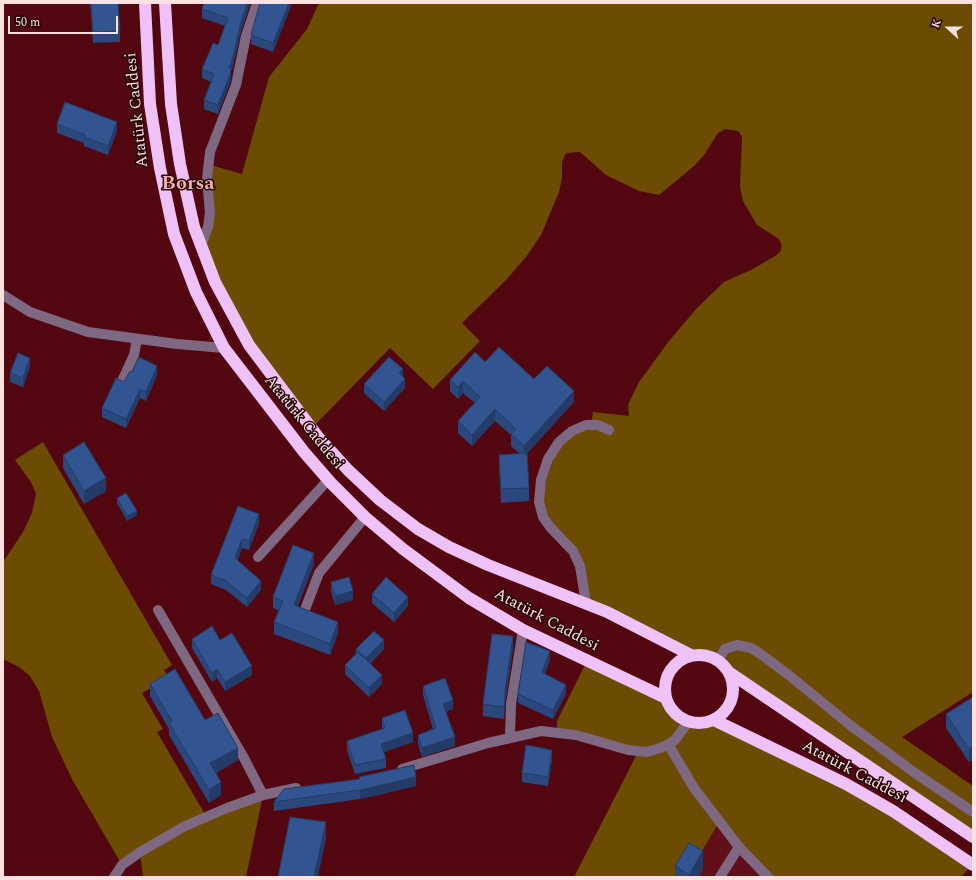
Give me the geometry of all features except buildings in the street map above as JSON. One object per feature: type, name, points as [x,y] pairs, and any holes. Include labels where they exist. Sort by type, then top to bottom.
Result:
[{"type":"highway","name":"Atatürk Caddesi","points":[[145,3],[150,104],[160,168],[174,234],[196,292],[224,348],[304,452],[328,480],[365,517],[403,549],[469,598],[523,630],[666,698]]},
{"type":"highway","name":"Atatürk Caddesi","points":[[165,3],[170,104],[180,164],[194,227],[201,245],[216,282],[249,345],[319,438],[348,470],[380,500],[418,529],[449,547],[488,565],[586,603],[691,655],[706,655],[718,660],[726,667],[730,674],[973,837]]},
{"type":"highway","points":[[691,655],[678,662],[670,672],[665,684],[666,698],[676,715],[688,722],[701,723],[714,720],[725,711],[732,700],[734,691],[730,674]]},
{"type":"highway","name":"Atatürk Caddesi","points":[[714,720],[859,792],[893,811],[973,865]]},
{"type":"street","points":[[201,245],[208,227],[210,213],[207,179],[210,152],[236,85],[246,36],[257,3]]},
{"type":"street","points":[[3,295],[30,312],[55,322],[88,332],[137,339],[224,348]]},
{"type":"street","points":[[121,384],[134,354],[137,339]]},
{"type":"street","points":[[586,603],[580,566],[573,551],[543,517],[539,502],[541,480],[548,459],[559,442],[572,431],[586,425],[598,426],[609,430]]},
{"type":"street","points":[[258,557],[328,480]]},
{"type":"street","points":[[304,612],[320,573],[365,517]]},
{"type":"street","points":[[158,610],[244,758],[262,795]]},
{"type":"street","points":[[510,737],[512,697],[523,630]]},
{"type":"street","points":[[718,660],[725,649],[737,645],[751,648],[790,676],[850,725],[915,773],[973,812]]},
{"type":"street","points":[[395,772],[510,737],[540,731],[557,731],[638,752],[655,750],[668,744],[678,735],[688,722]]},
{"type":"street","points":[[668,744],[694,788],[739,847],[768,877]]},
{"type":"street","points":[[114,877],[122,865],[140,852],[185,826],[226,808],[262,795],[307,787]]},
{"type":"street","points":[[720,877],[739,847]]},
{"type":"shaded area","points":[[319,3],[973,3],[973,692],[902,737],[973,786],[973,837],[730,673],[720,662],[706,655],[691,655],[586,603],[584,583],[562,539],[539,502],[559,442],[591,425],[593,412],[629,416],[628,405],[639,382],[669,341],[697,308],[724,282],[753,269],[780,252],[782,246],[779,239],[757,225],[743,201],[740,187],[742,136],[738,131],[725,129],[718,133],[704,155],[694,166],[659,195],[639,191],[606,175],[580,152],[566,153],[562,162],[562,178],[559,192],[541,235],[526,257],[506,280],[462,323],[480,341],[433,389],[390,348],[312,428],[249,345],[201,245],[208,227],[207,164],[242,174],[269,77],[307,29]]},
{"type":"shaded area","points":[[43,442],[172,665],[164,670],[169,678],[142,693],[163,729],[157,732],[206,816],[263,795],[246,877],[143,877],[140,853],[122,865],[73,781],[52,737],[39,691],[30,676],[19,667],[3,659],[3,562],[23,532],[32,513],[36,494],[31,482],[15,460]]},
{"type":"shaded area","points":[[587,661],[666,698],[672,710],[682,719],[695,723],[714,720],[846,784],[973,864],[961,877],[768,877],[719,822],[696,861],[687,855],[674,877],[574,877],[638,752],[557,731],[557,721]]},
{"type":"shaded area","points":[[719,822],[766,877],[674,877],[687,855]]},
{"type":"district","name":"Borsa","points":[[188,185]]}]
